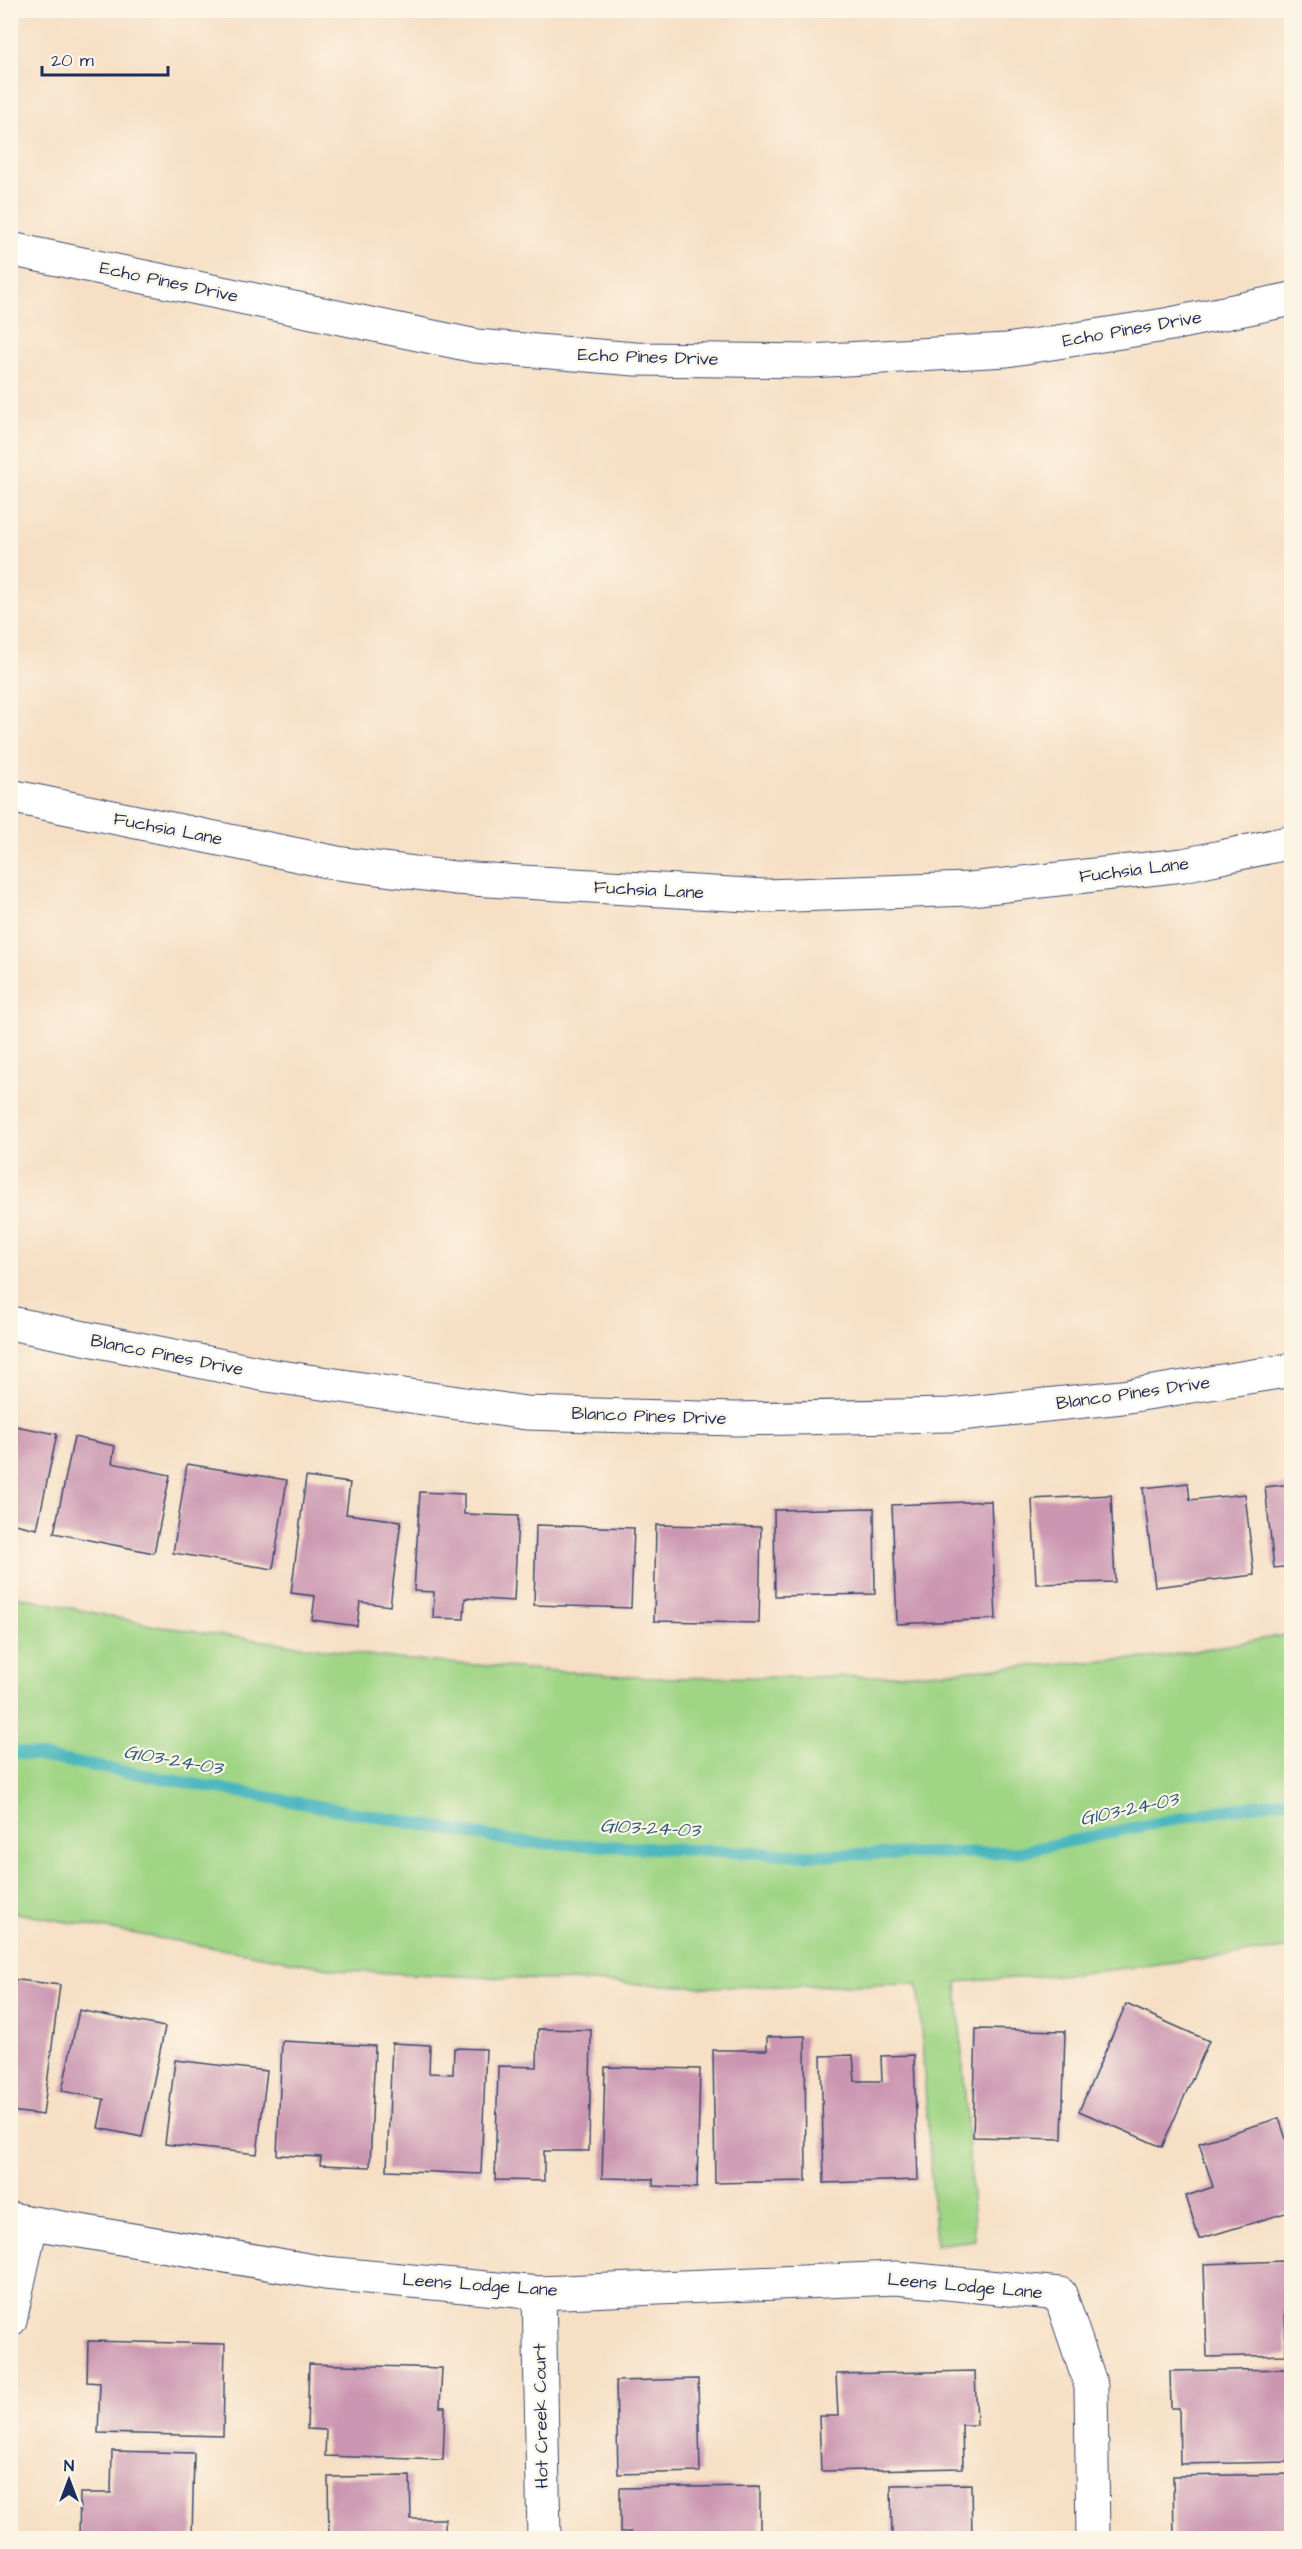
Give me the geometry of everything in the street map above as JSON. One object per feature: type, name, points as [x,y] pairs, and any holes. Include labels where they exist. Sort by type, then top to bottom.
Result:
[{"type":"street","name":"Echo Pines Drive","points":[[10,249],[476,346],[635,359],[810,362],[1007,350],[1171,324],[1292,299]]},
{"type":"street","name":"Fuchsia Lane","points":[[10,796],[361,866],[455,878],[765,896],[970,889],[1183,865],[1292,843]]},
{"type":"street","name":"Blanco Pines Drive","points":[[10,1323],[267,1375],[526,1413],[735,1419],[950,1415],[1122,1396],[1292,1370]]},
{"type":"street","name":"Leens Lodge Lane","points":[[21,2221],[325,2272],[539,2293],[896,2278],[1060,2294],[1091,2386],[1093,2538]]},
{"type":"street","points":[[10,2320],[21,2221]]},
{"type":"street","name":"Hot Creek Court","points":[[539,2293],[544,2538]]},
{"type":"green space","points":[[11,1595],[155,1626],[398,1659],[650,1678],[883,1676],[1160,1657],[1291,1634],[1291,1948],[1083,1973],[957,1982],[975,2240],[936,2245],[918,1984],[708,1987],[347,1971],[11,1912]]},
{"type":"building","points":[[10,1425],[57,1434],[37,1529],[10,1523]]},
{"type":"building","points":[[74,1437],[115,1446],[112,1463],[170,1475],[154,1553],[54,1533]]},
{"type":"building","points":[[187,1464],[287,1480],[273,1569],[173,1553]]},
{"type":"building","points":[[306,1477],[350,1483],[346,1514],[401,1521],[390,1606],[360,1602],[357,1626],[312,1620],[315,1596],[291,1593]]},
{"type":"building","points":[[1188,1483],[1190,1500],[1245,1494],[1254,1575],[1155,1587],[1143,1488]]},
{"type":"building","points":[[1292,1484],[1292,1566],[1274,1568],[1265,1487]]},
{"type":"building","points":[[420,1492],[464,1494],[464,1514],[518,1516],[514,1601],[465,1598],[464,1619],[433,1618],[434,1592],[414,1591]]},
{"type":"building","points":[[1111,1495],[1115,1582],[1036,1584],[1032,1499]]},
{"type":"building","points":[[991,1501],[996,1619],[897,1624],[892,1505]]},
{"type":"building","points":[[874,1508],[875,1594],[775,1596],[774,1510]]},
{"type":"building","points":[[536,1525],[634,1528],[631,1608],[534,1605]]},
{"type":"building","points":[[656,1525],[761,1527],[759,1623],[654,1621]]},
{"type":"building","points":[[10,1979],[60,1985],[43,2115],[10,2111]]},
{"type":"building","points":[[1126,2004],[1209,2041],[1162,2147],[1079,2111]]},
{"type":"building","points":[[79,2010],[165,2027],[142,2137],[98,2128],[104,2099],[62,2091]]},
{"type":"building","points":[[538,2029],[591,2030],[589,2151],[544,2151],[544,2181],[495,2180],[498,2066],[537,2067]]},
{"type":"building","points":[[976,2029],[1065,2031],[1062,2139],[973,2137]]},
{"type":"building","points":[[805,2036],[806,2181],[715,2183],[713,2050],[767,2050],[767,2037]]},
{"type":"building","points":[[282,2041],[375,2046],[370,2167],[320,2165],[321,2157],[277,2155]]},
{"type":"building","points":[[392,2043],[430,2045],[429,2073],[453,2074],[454,2048],[486,2049],[481,2174],[387,2170]]},
{"type":"building","points":[[853,2055],[855,2081],[882,2081],[881,2056],[914,2055],[918,2180],[824,2183],[821,2056]]},
{"type":"building","points":[[175,2060],[267,2071],[257,2154],[165,2144]]},
{"type":"building","points":[[605,2067],[700,2069],[697,2188],[653,2186],[653,2179],[602,2178]]},
{"type":"building","points":[[1279,2118],[1292,2157],[1292,2211],[1199,2239],[1186,2196],[1213,2187],[1199,2143]]},
{"type":"building","points":[[1284,2261],[1286,2355],[1207,2357],[1204,2264]]},
{"type":"building","points":[[88,2341],[225,2344],[223,2436],[98,2433],[100,2383],[87,2382]]},
{"type":"building","points":[[309,2364],[442,2368],[440,2407],[445,2407],[443,2460],[325,2456],[326,2430],[307,2429]]},
{"type":"building","points":[[1292,2369],[1292,2462],[1180,2464],[1179,2408],[1171,2408],[1170,2371]]},
{"type":"building","points":[[975,2371],[977,2425],[962,2425],[963,2468],[821,2471],[819,2416],[838,2416],[836,2374]]},
{"type":"building","points":[[698,2379],[700,2472],[618,2474],[616,2381]]},
{"type":"building","points":[[112,2451],[194,2453],[192,2538],[79,2538],[80,2493],[111,2493]]},
{"type":"building","points":[[1292,2474],[1292,2538],[1174,2538],[1173,2476]]},
{"type":"building","points":[[410,2476],[411,2519],[445,2519],[445,2538],[329,2538],[328,2477]]},
{"type":"building","points":[[971,2484],[972,2538],[892,2538],[891,2485]]},
{"type":"building","points":[[760,2486],[760,2538],[631,2538],[631,2532],[620,2532],[620,2488]]},
{"type":"waterway","name":"G103-24-03","points":[[10,1751],[519,1842],[803,1855],[1019,1852],[1190,1816],[1292,1799]]}]
